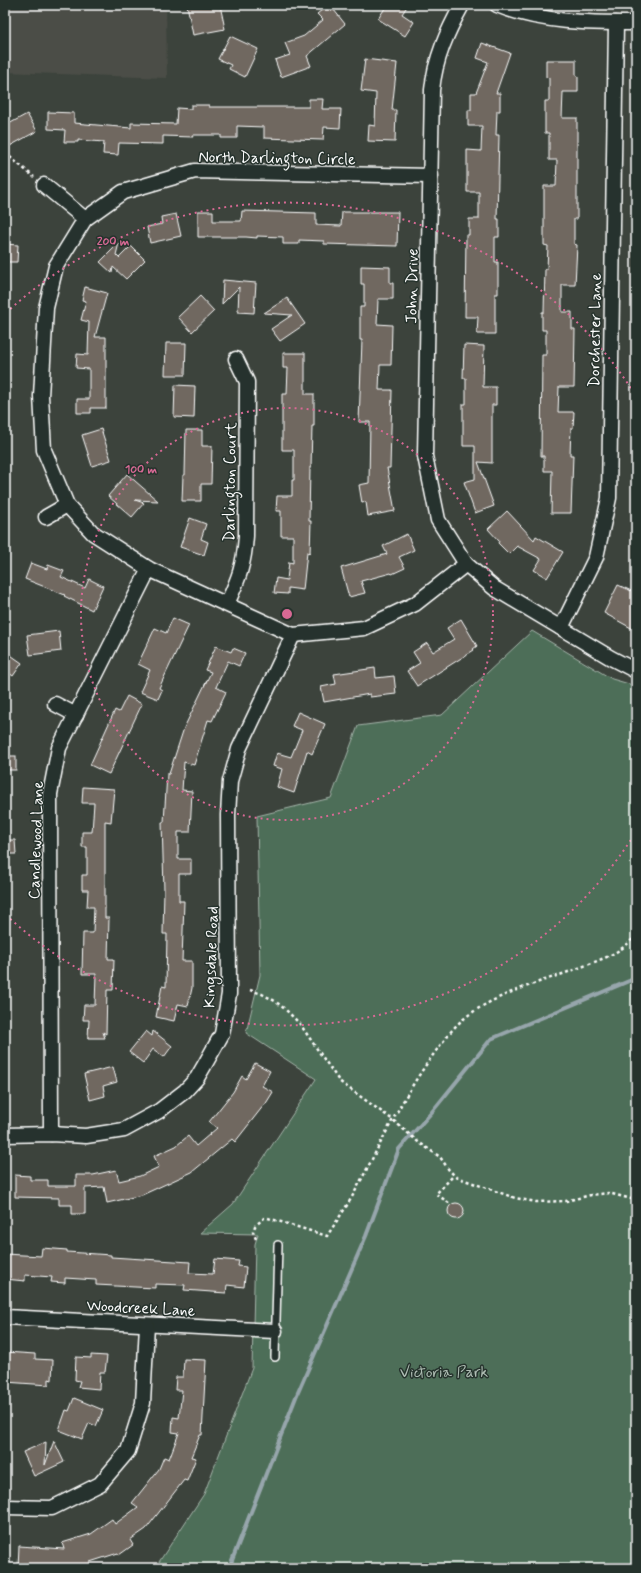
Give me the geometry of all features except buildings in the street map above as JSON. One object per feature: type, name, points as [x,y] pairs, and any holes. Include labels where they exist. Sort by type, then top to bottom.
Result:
[{"type":"street","name":"John Drive","points":[[462,5],[441,47],[435,69],[432,90],[425,456],[438,520],[466,564],[494,588],[611,658],[636,671]]},
{"type":"street","points":[[497,5],[515,12],[556,21],[636,23]]},
{"type":"street","name":"Dorchester Lane","points":[[562,628],[596,557],[609,498],[616,23]]},
{"type":"street","name":"North Darlington Circle","points":[[293,634],[149,569],[93,533],[67,505],[44,450],[41,396],[46,315],[56,266],[86,219],[123,192],[195,171],[431,176]]},
{"type":"street","points":[[44,185],[86,219]]},
{"type":"street","name":"Darlington Court","points":[[227,604],[240,577],[244,559],[246,536],[247,382],[236,359]]},
{"type":"street","points":[[46,517],[67,505]]},
{"type":"street","points":[[293,634],[364,628],[415,604],[466,564]]},
{"type":"street","name":"Candlewood Lane","points":[[51,1134],[50,794],[59,748],[149,569]]},
{"type":"street","name":"Kingsdale Road","points":[[5,1135],[51,1134],[86,1136],[124,1130],[159,1111],[197,1078],[222,1034],[229,994],[228,815],[230,781],[240,749],[293,634]]},
{"type":"street","points":[[55,704],[76,715]]},
{"type":"street","name":"Woodcreek Lane","points":[[5,1317],[275,1331]]},
{"type":"street","points":[[5,1507],[52,1508],[100,1484],[128,1451],[143,1403],[147,1325]]},
{"type":"lane","points":[[275,1357],[278,1245]]},
{"type":"path","points":[[5,153],[44,185]]},
{"type":"path","points":[[256,1239],[253,1232],[255,1226],[264,1218],[327,1236],[358,1187],[403,1101],[428,1060],[448,1034],[464,1018],[482,1006],[516,991],[600,960],[630,943],[636,935]]},
{"type":"path","points":[[250,990],[275,1001],[286,1010],[300,1024],[339,1081],[393,1120],[417,1141],[440,1157],[456,1177],[515,1198],[536,1202],[566,1201],[591,1195],[608,1193],[636,1200]]},
{"type":"path","points":[[449,1203],[436,1194],[454,1175]]},
{"type":"shaded area","points":[[5,5],[166,5],[167,78],[5,72]]},
{"type":"green space","name":"Victoria Park","points":[[532,631],[612,679],[636,686],[636,1568],[155,1568],[204,1494],[252,1368],[255,1244],[258,1234],[200,1233],[233,1204],[316,1079],[246,1033],[260,975],[257,816],[331,798],[358,726],[442,715]]},
{"type":"waterway","points":[[229,1568],[296,1397],[366,1236],[399,1149],[431,1113],[491,1039],[636,978]]}]
